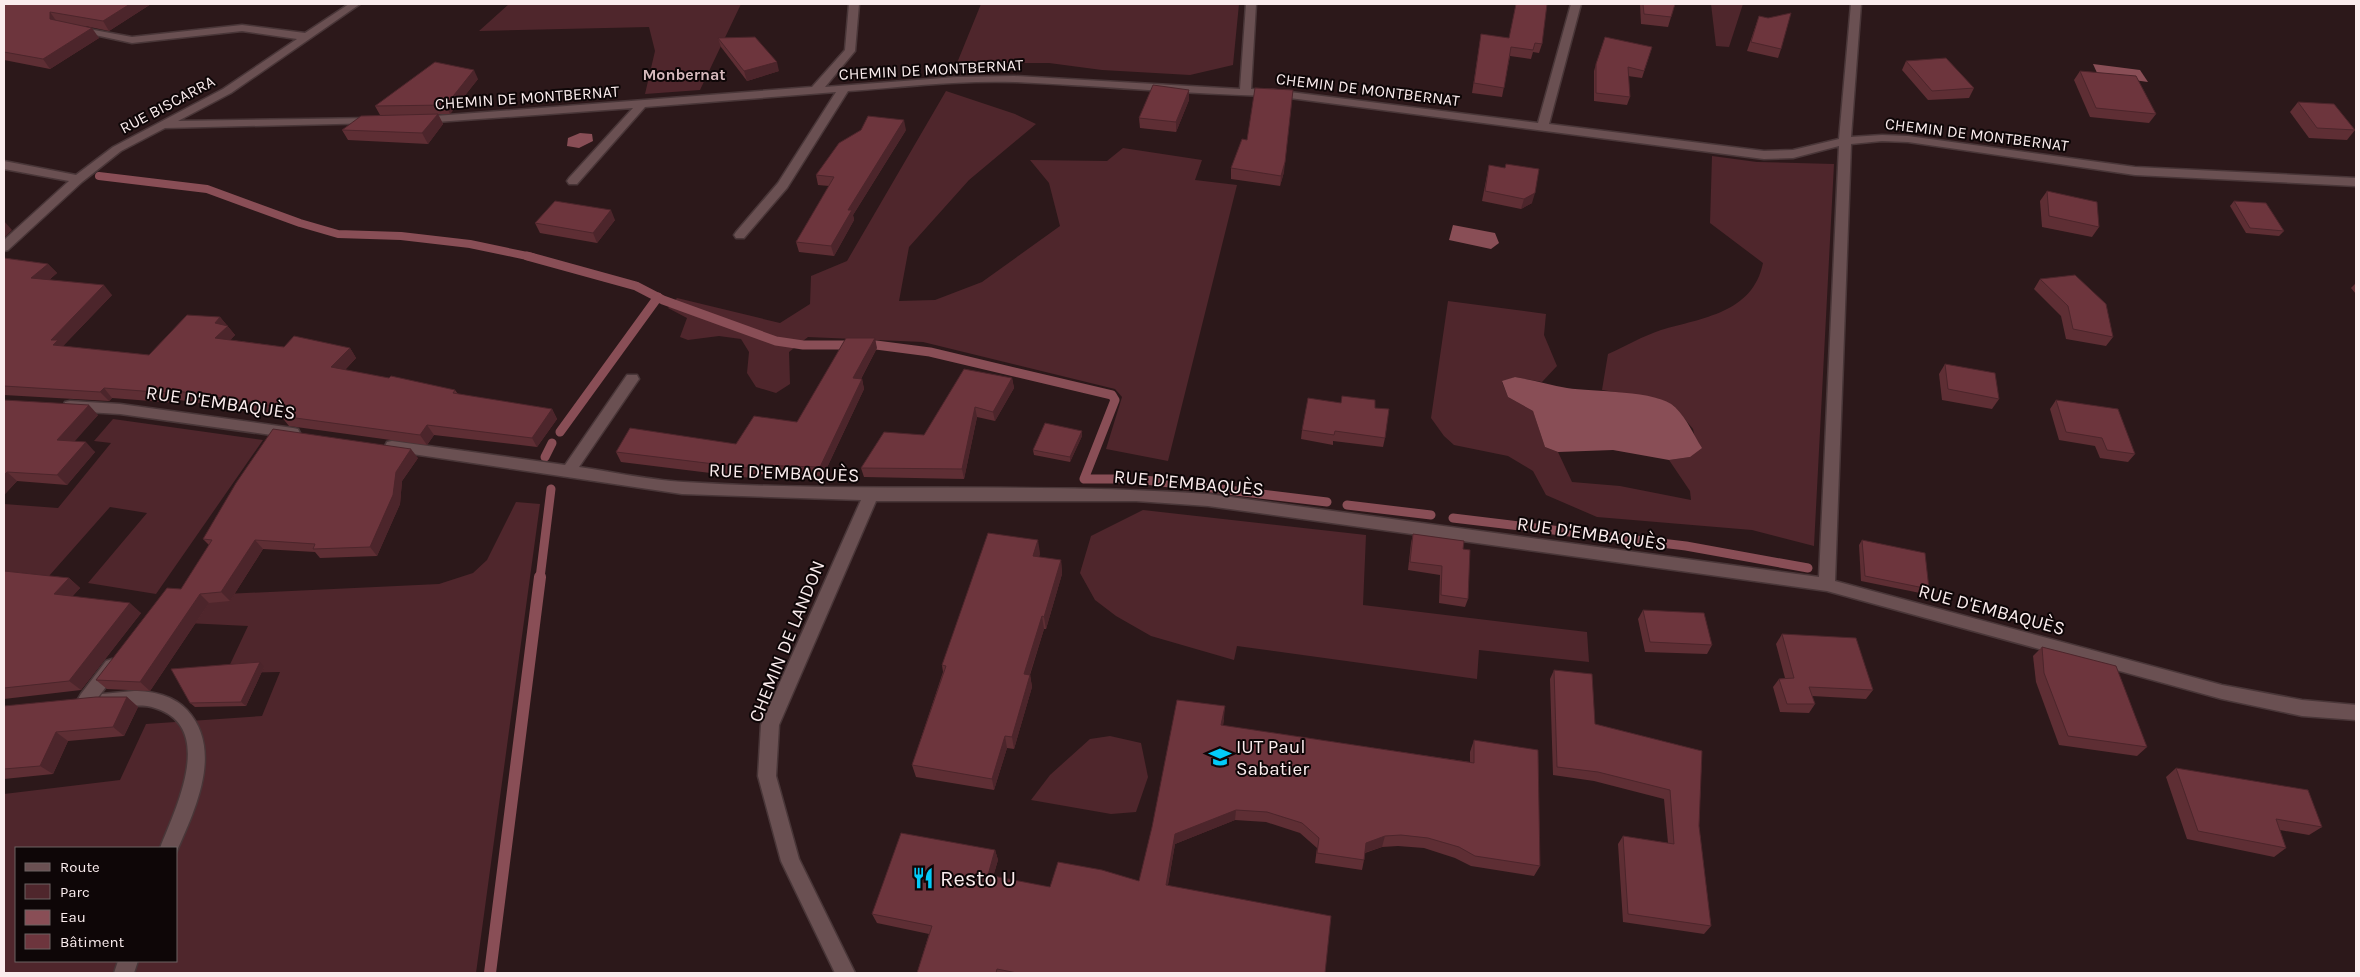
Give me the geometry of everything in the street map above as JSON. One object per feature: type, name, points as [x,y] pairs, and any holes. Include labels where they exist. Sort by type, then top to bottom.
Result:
[{"type":"street","name":"RUE BISCARRA","points":[[4,247],[78,179],[117,149],[227,91],[355,4]]},
{"type":"street","points":[[814,92],[850,51],[854,4]]},
{"type":"street","points":[[1244,92],[1251,4]]},
{"type":"street","points":[[1543,126],[1576,4]]},
{"type":"street","points":[[1826,585],[1845,141],[1856,4]]},
{"type":"street","points":[[62,25],[132,40],[242,28],[307,37]]},
{"type":"street","name":"CHEMIN DE MONTBERNAT","points":[[414,120],[641,105],[956,80],[1014,79],[1199,91],[1274,93],[1764,155],[1793,154],[1820,149],[1845,141],[1882,138],[1908,139],[2135,171],[2356,182]]},
{"type":"street","points":[[740,235],[783,185],[844,89]]},
{"type":"street","points":[[573,181],[641,105]]},
{"type":"street","points":[[160,125],[384,121]]},
{"type":"street","points":[[4,165],[78,179]]},
{"type":"street","points":[[569,471],[632,378]]},
{"type":"street","name":"RUE D'EMBAQUÈS","points":[[52,405],[120,409],[307,434]]},
{"type":"street","name":"RUE D'EMBAQUÈS","points":[[375,444],[682,488],[871,495],[1136,495],[1208,500],[1826,585],[2222,692],[2302,708],[2356,713]]},
{"type":"street","name":"CHEMIN DE LANDON","points":[[845,973],[790,861],[767,776],[767,763],[770,725],[871,495]]},
{"type":"street","points":[[87,699],[121,654]]},
{"type":"street","points":[[69,701],[87,699],[150,699],[168,704],[183,716],[194,730],[198,752],[195,774],[169,847]]},
{"type":"green space","points":[[509,4],[741,4],[700,90],[645,94],[655,51],[649,27],[479,31]]},
{"type":"green space","points":[[981,4],[1239,4],[1233,65],[1190,75],[1102,70],[1049,63],[957,63]]},
{"type":"green space","points":[[1711,4],[1743,4],[1729,47],[1716,46]]},
{"type":"green space","points":[[946,91],[1015,114],[1036,124],[969,180],[909,247],[899,301],[935,300],[982,282],[1060,226],[1049,183],[1030,160],[1107,161],[1123,148],[1202,160],[1195,180],[1237,185],[1168,461],[1106,449],[1122,397],[1115,389],[923,342],[808,337],[789,352],[790,384],[776,393],[756,387],[747,373],[749,352],[741,339],[719,336],[688,340],[680,337],[687,318],[668,308],[677,298],[780,323],[810,304],[811,276],[847,261]]},
{"type":"green space","points":[[1712,156],[1757,162],[1834,164],[1814,546],[1752,530],[1597,517],[1546,495],[1533,471],[1508,456],[1454,445],[1444,436],[1431,418],[1448,301],[1546,314],[1544,335],[1557,366],[1542,382],[1515,377],[1502,382],[1508,397],[1533,411],[1545,447],[1558,452],[1572,482],[1620,486],[1691,500],[1690,491],[1669,460],[1690,457],[1695,438],[1693,429],[1674,406],[1660,399],[1602,390],[1608,354],[1654,332],[1724,311],[1749,293],[1757,280],[1763,263],[1710,223]]},
{"type":"green space","points":[[113,419],[263,440],[156,594],[88,583],[147,513],[110,507],[49,576],[4,574],[4,504],[58,508],[111,443],[94,441]]},
{"type":"green space","points":[[516,502],[540,504],[476,973],[4,973],[4,794],[120,780],[146,724],[262,716],[280,672],[226,673],[248,626],[186,623],[204,595],[439,584],[473,573],[487,560]]},
{"type":"green space","points":[[1143,510],[1366,535],[1363,605],[1587,632],[1589,662],[1479,650],[1477,679],[1237,646],[1234,660],[1151,636],[1116,616],[1095,600],[1080,573],[1091,536]]},
{"type":"green space","points":[[1110,736],[1141,743],[1148,777],[1136,812],[1111,814],[1031,800],[1050,775],[1090,739]]},
{"type":"water","points":[[2093,64],[2140,70],[2148,82],[2098,75]]},
{"type":"water","points":[[580,133],[592,134],[593,141],[579,148],[567,146],[568,138]]},
{"type":"water","points":[[1453,225],[1495,233],[1499,243],[1491,249],[1449,240]]},
{"type":"water","points":[[1515,377],[1567,388],[1640,395],[1667,401],[1683,417],[1702,448],[1690,457],[1669,460],[1613,450],[1558,452],[1545,447],[1533,411],[1508,397],[1502,381]]},
{"type":"building","points":[[4,4],[130,4],[103,21],[50,12],[50,19],[92,28],[43,59],[4,52]]},
{"type":"building","points":[[1516,4],[1547,4],[1542,44],[1535,43],[1533,50],[1511,47],[1504,88],[1474,83],[1481,34],[1509,38]]},
{"type":"building","points":[[1643,4],[1675,4],[1671,17],[1644,14]]},
{"type":"building","points":[[1791,13],[1781,49],[1751,42],[1759,16],[1768,18]]},
{"type":"building","points":[[755,37],[777,62],[744,71],[718,38]]},
{"type":"building","points":[[1605,37],[1652,47],[1644,71],[1628,67],[1630,97],[1596,93],[1596,64]]},
{"type":"building","points":[[1946,58],[1974,88],[1932,91],[1906,61]]},
{"type":"building","points":[[435,62],[474,70],[446,105],[375,106]]},
{"type":"building","points":[[2080,71],[2136,76],[2156,114],[2096,108]]},
{"type":"building","points":[[1153,85],[1189,90],[1176,122],[1139,118]]},
{"type":"building","points":[[1255,88],[1293,90],[1285,162],[1281,176],[1231,168],[1242,139],[1247,140]]},
{"type":"building","points":[[2298,102],[2334,104],[2355,130],[2317,128]]},
{"type":"building","points":[[438,114],[422,133],[342,130],[361,116]]},
{"type":"building","points":[[868,116],[904,120],[848,210],[852,210],[831,246],[796,242],[834,177],[816,175],[839,143],[861,130]]},
{"type":"building","points":[[1506,164],[1539,169],[1535,193],[1524,199],[1485,191],[1489,165],[1505,168]]},
{"type":"building","points":[[2047,191],[2097,202],[2099,227],[2049,216]]},
{"type":"building","points":[[555,201],[611,210],[593,233],[535,223]]},
{"type":"building","points":[[2234,201],[2266,203],[2284,231],[2250,228]]},
{"type":"building","points":[[4,258],[48,264],[31,278],[104,285],[51,340],[58,340],[53,345],[149,355],[187,315],[220,317],[215,323],[228,326],[215,338],[284,347],[294,336],[350,348],[331,367],[389,378],[391,376],[455,390],[453,393],[552,409],[532,438],[427,425],[420,435],[281,416],[287,408],[171,390],[168,393],[104,388],[100,392],[4,386]]},
{"type":"building","points":[[2075,275],[2106,304],[2113,337],[2073,329],[2068,306],[2040,279]]},
{"type":"building","points":[[846,338],[875,338],[853,378],[862,379],[820,467],[748,465],[747,468],[616,452],[630,428],[736,444],[754,416],[797,422]]},
{"type":"building","points":[[1945,364],[1995,373],[1999,399],[1948,389]]},
{"type":"building","points":[[964,369],[1012,378],[993,412],[975,407],[962,469],[861,468],[884,432],[924,435]]},
{"type":"building","points":[[1342,396],[1375,400],[1375,408],[1389,409],[1385,438],[1335,431],[1334,435],[1302,430],[1308,398],[1341,403]]},
{"type":"building","points":[[4,400],[89,405],[57,440],[86,442],[57,475],[7,472],[4,475]]},
{"type":"building","points":[[2056,400],[2118,409],[2135,454],[2107,450],[2102,438],[2066,432]]},
{"type":"building","points":[[1045,423],[1082,431],[1070,457],[1033,450]]},
{"type":"building","points":[[273,429],[411,449],[396,472],[393,495],[370,547],[313,549],[315,544],[255,540],[221,592],[200,594],[140,682],[96,680],[167,588],[181,589],[212,540],[203,539],[236,483]]},
{"type":"building","points":[[988,533],[1038,540],[1033,556],[1061,560],[1024,674],[1030,675],[1012,737],[1005,736],[992,779],[912,765],[946,666],[942,665]]},
{"type":"building","points":[[1413,534],[1464,541],[1463,549],[1470,550],[1468,599],[1441,595],[1442,566],[1410,562]]},
{"type":"building","points":[[1862,540],[1925,553],[1929,589],[1865,576]]},
{"type":"building","points":[[4,571],[69,578],[54,594],[130,603],[69,681],[4,688]]},
{"type":"building","points":[[1643,610],[1704,613],[1712,645],[1650,642]]},
{"type":"building","points":[[1782,634],[1856,638],[1873,690],[1809,687],[1815,704],[1787,704],[1779,679],[1794,678]]},
{"type":"building","points":[[2042,647],[2116,666],[2147,747],[2068,736],[2044,673]]},
{"type":"building","points":[[260,662],[241,702],[190,703],[171,669]]},
{"type":"building","points":[[1554,670],[1592,674],[1595,724],[1702,751],[1699,826],[1711,926],[1628,914],[1623,836],[1674,844],[1670,790],[1598,772],[1557,767]]},
{"type":"building","points":[[96,697],[127,697],[113,727],[56,732],[40,766],[4,769],[4,706]]},
{"type":"building","points":[[1177,700],[1225,706],[1221,725],[1474,763],[1474,740],[1538,750],[1540,866],[1475,856],[1459,847],[1428,838],[1401,835],[1385,836],[1366,843],[1364,860],[1317,853],[1319,838],[1302,823],[1267,812],[1236,810],[1175,834],[1166,885],[1331,916],[1325,973],[1017,973],[997,969],[996,973],[917,973],[932,926],[872,914],[901,833],[995,850],[988,875],[1050,887],[1058,862],[1102,870],[1139,881],[1152,827]]},
{"type":"building","points":[[2176,768],[2308,790],[2322,827],[2276,819],[2286,848],[2198,831]]},
{"type":"waterway","points":[[99,176],[207,189],[300,223],[338,234],[401,236],[470,244],[532,257]]},
{"type":"waterway","points":[[527,256],[636,286],[658,297]]},
{"type":"waterway","points":[[560,432],[658,297]]},
{"type":"waterway","points":[[658,297],[776,341],[803,345],[876,345],[930,352],[1112,395],[1115,400],[1084,479],[1122,479]]},
{"type":"waterway","points":[[545,457],[552,443]]},
{"type":"waterway","points":[[1145,480],[1327,502]]},
{"type":"waterway","points":[[540,578],[551,489]]},
{"type":"waterway","points":[[1347,505],[1431,515]]},
{"type":"waterway","points":[[1453,518],[1686,546],[1808,568]]},
{"type":"waterway","points":[[490,973],[540,577]]},
{"type":"place","name":"IUT Paul Sabatier","points":[[1220,757]]},
{"type":"place","name":"Resto U","points":[[923,878]]},
{"type":"district","name":"Monbernat","points":[[684,74]]}]
